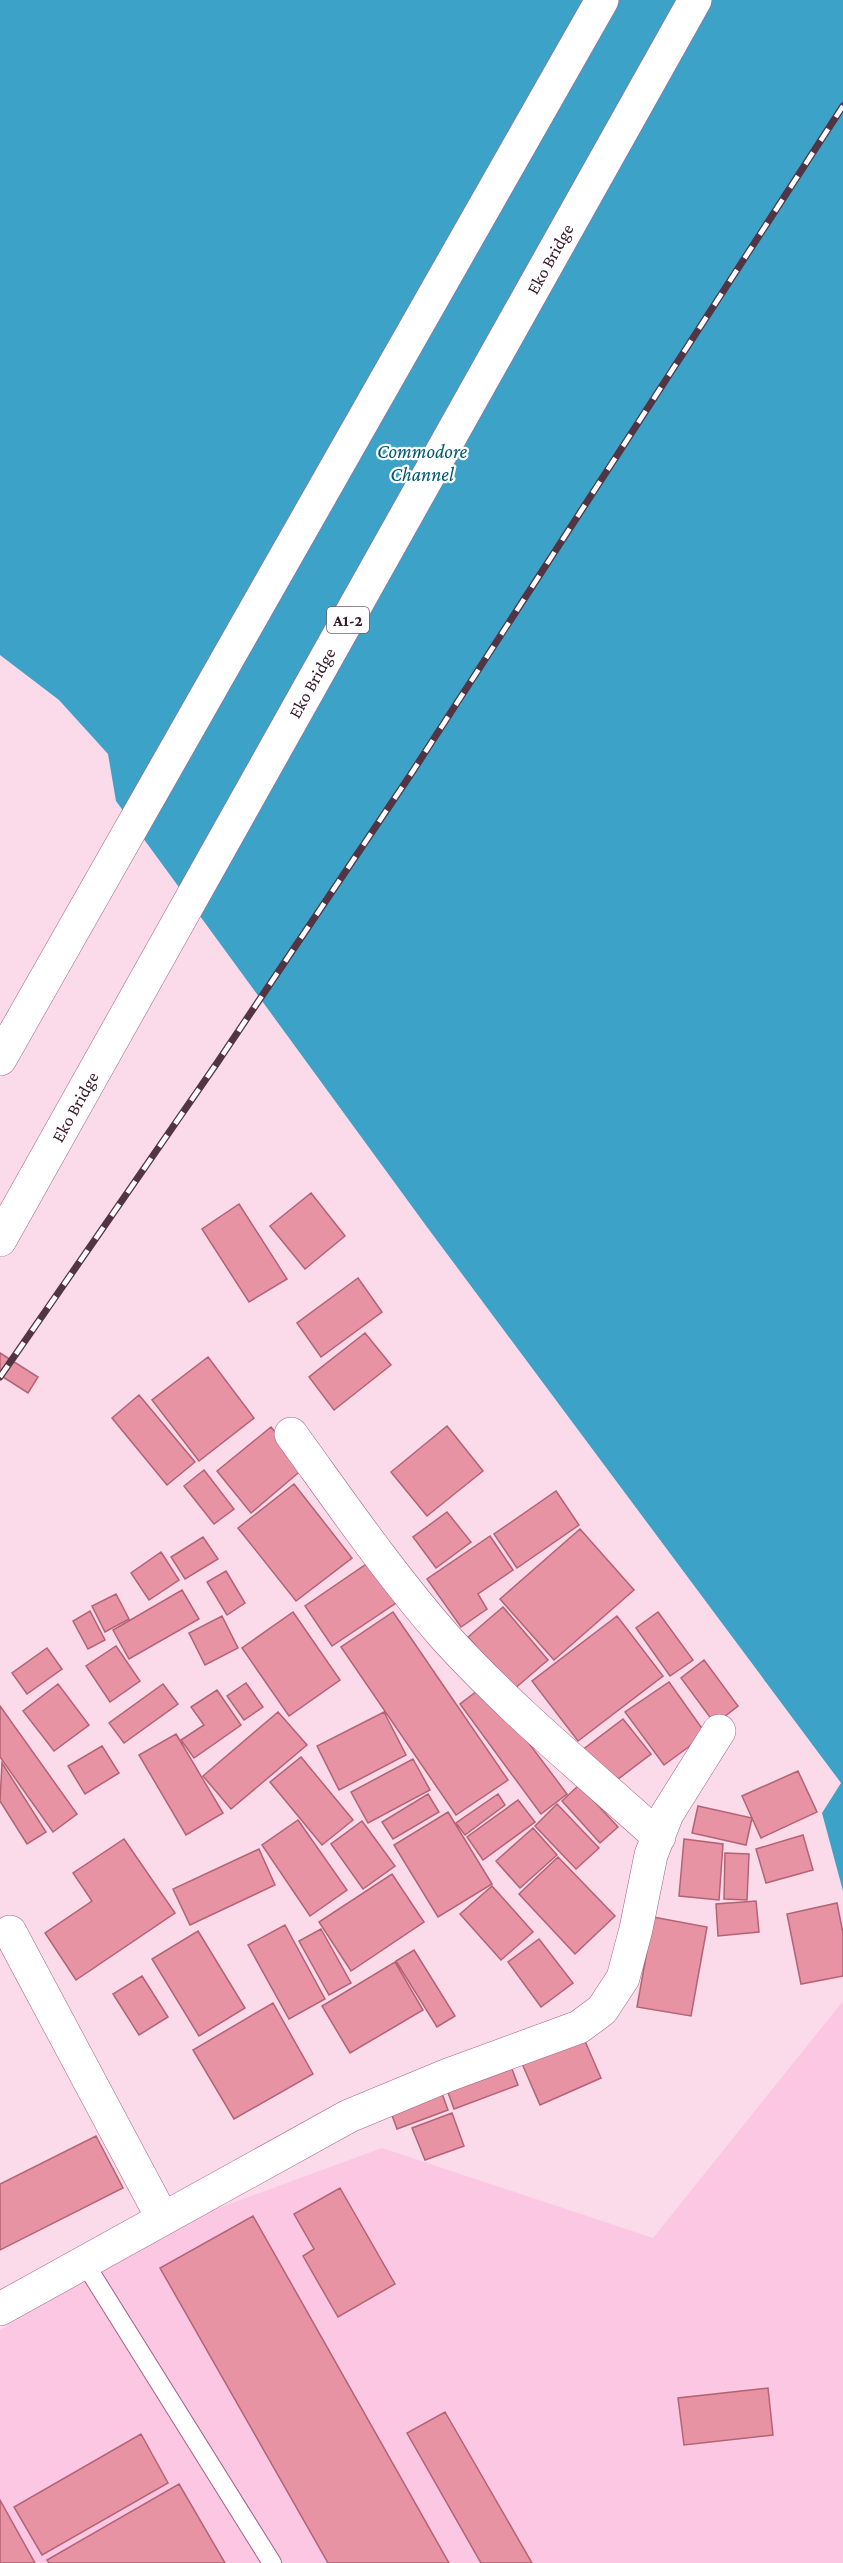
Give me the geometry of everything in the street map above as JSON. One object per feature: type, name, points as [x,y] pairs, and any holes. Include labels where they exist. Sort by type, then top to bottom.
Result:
[{"type":"main road","points":[[0,1059],[602,0]]},
{"type":"main road","name":"Eko Bridge","points":[[0,1240],[695,0]]},
{"type":"main road","points":[[291,1434],[390,1572],[447,1639],[523,1714],[659,1837]]},
{"type":"main road","points":[[0,2309],[349,2116],[448,2075],[579,2027],[602,2010],[622,1978],[636,1929],[651,1856],[667,1814],[719,1731]]},
{"type":"main road","points":[[10,1932],[163,2219]]},
{"type":"main road","points":[[542,2042],[589,1995]]},
{"type":"lane","points":[[84,2262],[272,2563]]},
{"type":"shaded area","points":[[843,2001],[843,2563],[0,2563],[0,2330],[189,2219],[382,2148],[653,2238]]},
{"type":"water","name":"Commodore Channel","points":[[0,0],[843,0],[843,1891],[822,1813],[841,1783],[427,1227],[116,801],[108,754],[59,700],[0,655]]},
{"type":"building","points":[[311,1193],[345,1236],[305,1269],[270,1226]]},
{"type":"building","points":[[239,1204],[287,1279],[249,1302],[202,1229]]},
{"type":"building","points":[[358,1278],[382,1312],[321,1357],[297,1323]]},
{"type":"building","points":[[365,1333],[391,1365],[334,1410],[309,1377]]},
{"type":"building","points":[[0,1353],[38,1377],[28,1393],[0,1375]]},
{"type":"building","points":[[208,1357],[254,1418],[199,1461],[152,1400]]},
{"type":"building","points":[[139,1395],[195,1462],[167,1485],[112,1418]]},
{"type":"building","points":[[447,1426],[483,1471],[427,1516],[391,1472]]},
{"type":"building","points":[[271,1427],[304,1468],[251,1513],[217,1471]]},
{"type":"building","points":[[204,1470],[234,1509],[214,1524],[184,1486]]},
{"type":"building","points":[[294,1484],[352,1558],[296,1601],[238,1528]]},
{"type":"building","points":[[556,1491],[579,1525],[517,1568],[494,1534]]},
{"type":"building","points":[[447,1512],[471,1542],[436,1568],[413,1537]]},
{"type":"building","points":[[580,1529],[634,1590],[554,1660],[500,1599]]},
{"type":"building","points":[[490,1536],[513,1570],[478,1594],[487,1609],[461,1627],[427,1579]]},
{"type":"building","points":[[203,1537],[218,1559],[185,1579],[171,1557]]},
{"type":"building","points":[[161,1552],[179,1580],[149,1600],[131,1573]]},
{"type":"building","points":[[378,1556],[405,1597],[332,1646],[305,1606]]},
{"type":"building","points":[[226,1571],[245,1603],[227,1615],[207,1582]]},
{"type":"building","points":[[182,1590],[199,1619],[129,1659],[113,1630]]},
{"type":"building","points":[[116,1594],[129,1619],[105,1632],[92,1606]]},
{"type":"building","points":[[503,1607],[548,1660],[513,1690],[468,1637]]},
{"type":"building","points":[[90,1611],[105,1640],[88,1649],[73,1621]]},
{"type":"building","points":[[293,1612],[340,1680],[289,1716],[242,1648]]},
{"type":"building","points":[[393,1612],[508,1780],[456,1815],[341,1647]]},
{"type":"building","points":[[658,1612],[693,1660],[670,1676],[636,1628]]},
{"type":"building","points":[[222,1616],[238,1648],[205,1665],[189,1633]]},
{"type":"building","points":[[617,1616],[663,1676],[578,1741],[532,1681]]},
{"type":"building","points":[[116,1646],[140,1681],[110,1702],[86,1666]]},
{"type":"building","points":[[47,1648],[62,1669],[27,1694],[12,1673]]},
{"type":"building","points":[[704,1660],[738,1706],[715,1724],[681,1678]]},
{"type":"building","points":[[669,1682],[706,1734],[664,1765],[625,1712]]},
{"type":"building","points":[[246,1683],[263,1707],[244,1720],[227,1696]]},
{"type":"building","points":[[58,1684],[89,1725],[54,1751],[23,1711]]},
{"type":"building","points":[[163,1684],[178,1704],[124,1743],[109,1723]]},
{"type":"building","points":[[485,1685],[567,1794],[541,1814],[460,1704]]},
{"type":"building","points":[[217,1690],[241,1725],[194,1758],[181,1740],[204,1725],[191,1707]]},
{"type":"building","points":[[0,1706],[77,1814],[53,1832],[0,1757]]},
{"type":"building","points":[[278,1712],[307,1745],[231,1809],[203,1776]]},
{"type":"building","points":[[384,1712],[406,1755],[339,1790],[317,1746]]},
{"type":"building","points":[[623,1719],[651,1754],[609,1786],[581,1751]]},
{"type":"building","points":[[176,1734],[223,1813],[186,1835],[139,1755]]},
{"type":"building","points":[[102,1746],[119,1773],[85,1794],[68,1766]]},
{"type":"building","points":[[301,1757],[353,1820],[322,1845],[270,1782]]},
{"type":"building","points":[[413,1759],[430,1790],[368,1823],[351,1792]]},
{"type":"building","points":[[2,1763],[46,1832],[27,1844],[0,1801]]},
{"type":"building","points":[[798,1771],[817,1812],[761,1838],[742,1796]]},
{"type":"building","points":[[579,1785],[618,1827],[600,1843],[562,1801]]},
{"type":"building","points":[[428,1794],[439,1812],[393,1839],[382,1822]]},
{"type":"building","points":[[498,1794],[505,1805],[465,1835],[456,1823]]},
{"type":"building","points":[[518,1800],[535,1822],[483,1860],[467,1837]]},
{"type":"building","points":[[557,1804],[599,1848],[576,1869],[535,1826]]},
{"type":"building","points":[[698,1806],[752,1818],[746,1845],[692,1833]]},
{"type":"building","points":[[448,1812],[492,1884],[438,1917],[394,1845]]},
{"type":"building","points":[[298,1820],[347,1890],[310,1916],[262,1845]]},
{"type":"building","points":[[362,1821],[395,1866],[363,1889],[331,1844]]},
{"type":"building","points":[[533,1828],[557,1855],[520,1888],[496,1861]]},
{"type":"building","points":[[803,1835],[813,1870],[766,1883],[756,1849]]},
{"type":"building","points":[[124,1839],[175,1913],[76,1980],[45,1933],[92,1901],[73,1873]]},
{"type":"building","points":[[684,1839],[723,1844],[719,1900],[679,1896]]},
{"type":"building","points":[[259,1849],[275,1885],[190,1925],[173,1889]]},
{"type":"building","points":[[725,1853],[749,1854],[747,1900],[724,1899]]},
{"type":"building","points":[[558,1857],[615,1916],[575,1954],[519,1894]]},
{"type":"building","points":[[392,1874],[424,1922],[351,1971],[319,1922]]},
{"type":"building","points":[[492,1886],[533,1932],[501,1960],[460,1914]]},
{"type":"building","points":[[756,1901],[759,1932],[718,1936],[716,1904]]},
{"type":"building","points":[[837,1903],[843,1933],[843,1976],[801,1984],[787,1914]]},
{"type":"building","points":[[653,1917],[707,1927],[691,2016],[637,2007]]},
{"type":"building","points":[[285,1925],[325,1999],[289,2019],[248,1945]]},
{"type":"building","points":[[321,1929],[351,1983],[329,1995],[299,1941]]},
{"type":"building","points":[[198,1931],[245,2008],[199,2036],[152,1959]]},
{"type":"building","points":[[539,1939],[573,1983],[541,2007],[508,1962]]},
{"type":"building","points":[[414,1950],[455,2016],[437,2027],[396,1961]]},
{"type":"building","points":[[395,1962],[423,2010],[350,2053],[322,2006]]},
{"type":"building","points":[[142,1976],[168,2017],[139,2035],[113,1994]]},
{"type":"building","points":[[273,2003],[313,2074],[234,2119],[193,2050]]},
{"type":"building","points":[[581,2032],[601,2078],[540,2105],[520,2059]]},
{"type":"building","points":[[509,2061],[518,2085],[454,2109],[445,2084]]},
{"type":"building","points":[[440,2088],[448,2110],[397,2129],[389,2107]]},
{"type":"building","points":[[452,2113],[464,2146],[425,2160],[412,2128]]},
{"type":"building","points":[[96,2136],[123,2188],[0,2250],[0,2184]]},
{"type":"building","points":[[340,2188],[395,2284],[338,2317],[303,2256],[314,2249],[294,2214]]},
{"type":"building","points":[[253,2216],[449,2563],[328,2563],[160,2268]]},
{"type":"building","points":[[768,2388],[773,2435],[684,2445],[678,2398]]},
{"type":"building","points":[[445,2412],[532,2563],[481,2563],[407,2433]]},
{"type":"building","points":[[141,2434],[168,2483],[42,2555],[14,2507]]},
{"type":"building","points":[[179,2484],[225,2563],[49,2563],[47,2560]]},
{"type":"building","points":[[0,2500],[35,2563],[0,2563]]},
{"type":"railway","points":[[0,1377],[217,1063],[411,774],[843,106]]}]
